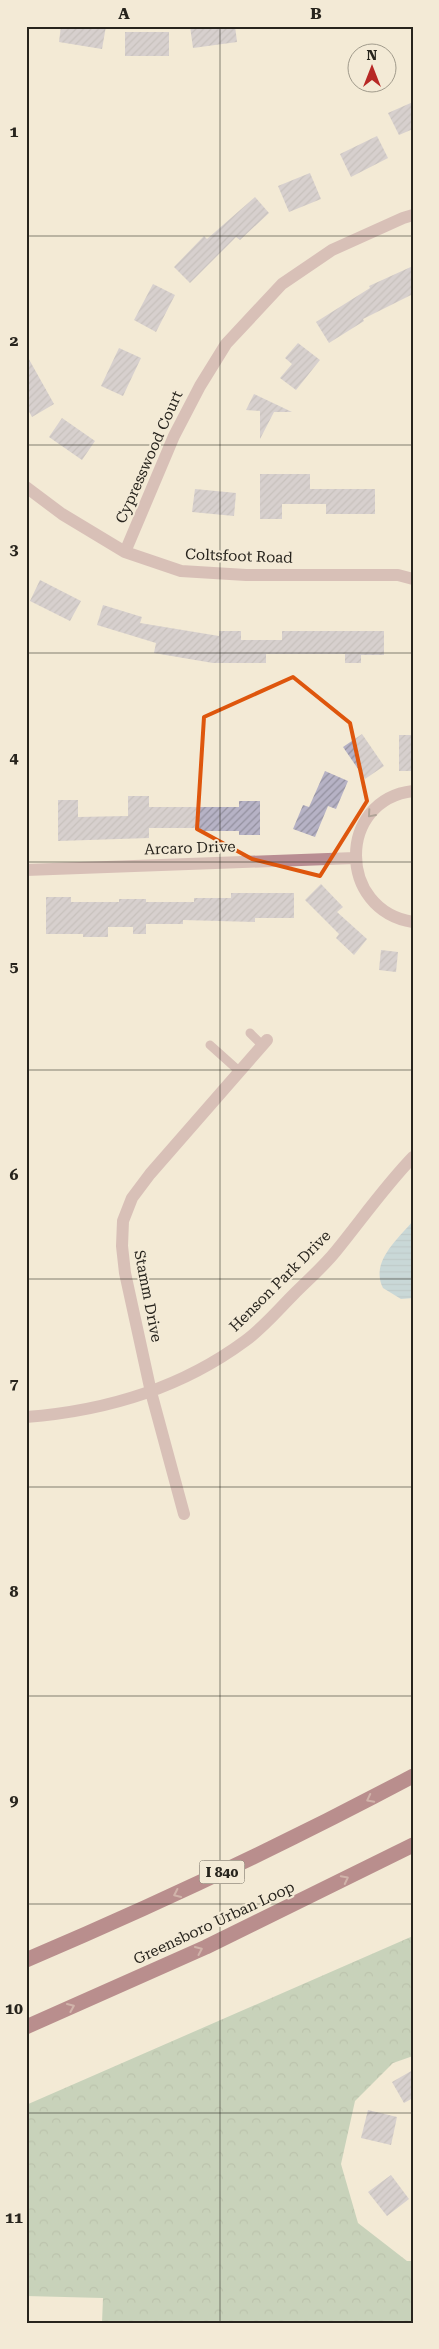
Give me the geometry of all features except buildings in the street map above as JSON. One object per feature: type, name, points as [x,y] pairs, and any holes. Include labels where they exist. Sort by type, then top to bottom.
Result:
[{"type":"highway","name":"I 840","points":[[26,1960],[180,1892],[280,1844],[413,1776]]},
{"type":"highway","name":"Greensboro Urban Loop","points":[[26,2026],[206,1947],[413,1845]]},
{"type":"street","name":"Cypresswood Court","points":[[125,552],[174,436],[200,386],[226,344],[282,284],[332,250],[413,215]]},
{"type":"street","name":"Coltsfoot Road","points":[[26,487],[62,514],[125,552],[181,571],[246,575],[398,575],[413,579]]},
{"type":"street","points":[[413,791],[395,796],[374,810],[360,832],[355,858],[361,883],[376,904],[398,918],[413,922]]},
{"type":"street","name":"Arcaro Drive","points":[[26,870],[355,858]]},
{"type":"street","name":"Stamm Drive","points":[[184,1514],[151,1392],[125,1273],[122,1246],[123,1221],[132,1198],[146,1180],[264,1042]]},
{"type":"street","name":"Henson Park Drive","points":[[26,1417],[108,1406],[182,1380],[212,1364],[247,1340],[335,1252],[394,1176],[413,1156]]},
{"type":"lane","points":[[250,1033],[264,1042]]},
{"type":"lane","points":[[210,1045],[239,1071]]},
{"type":"highlighted area","points":[[293,677],[350,723],[367,801],[320,876],[252,859],[197,829],[204,717]]},
{"type":"green space","points":[[413,1936],[413,2056],[393,2063],[355,2101],[341,2164],[358,2223],[407,2261],[413,2261],[413,2323],[102,2323],[103,2298],[26,2296],[26,2105]]},
{"type":"water","points":[[413,1221],[413,1298],[401,1299],[383,1288],[380,1269],[387,1252]]}]
